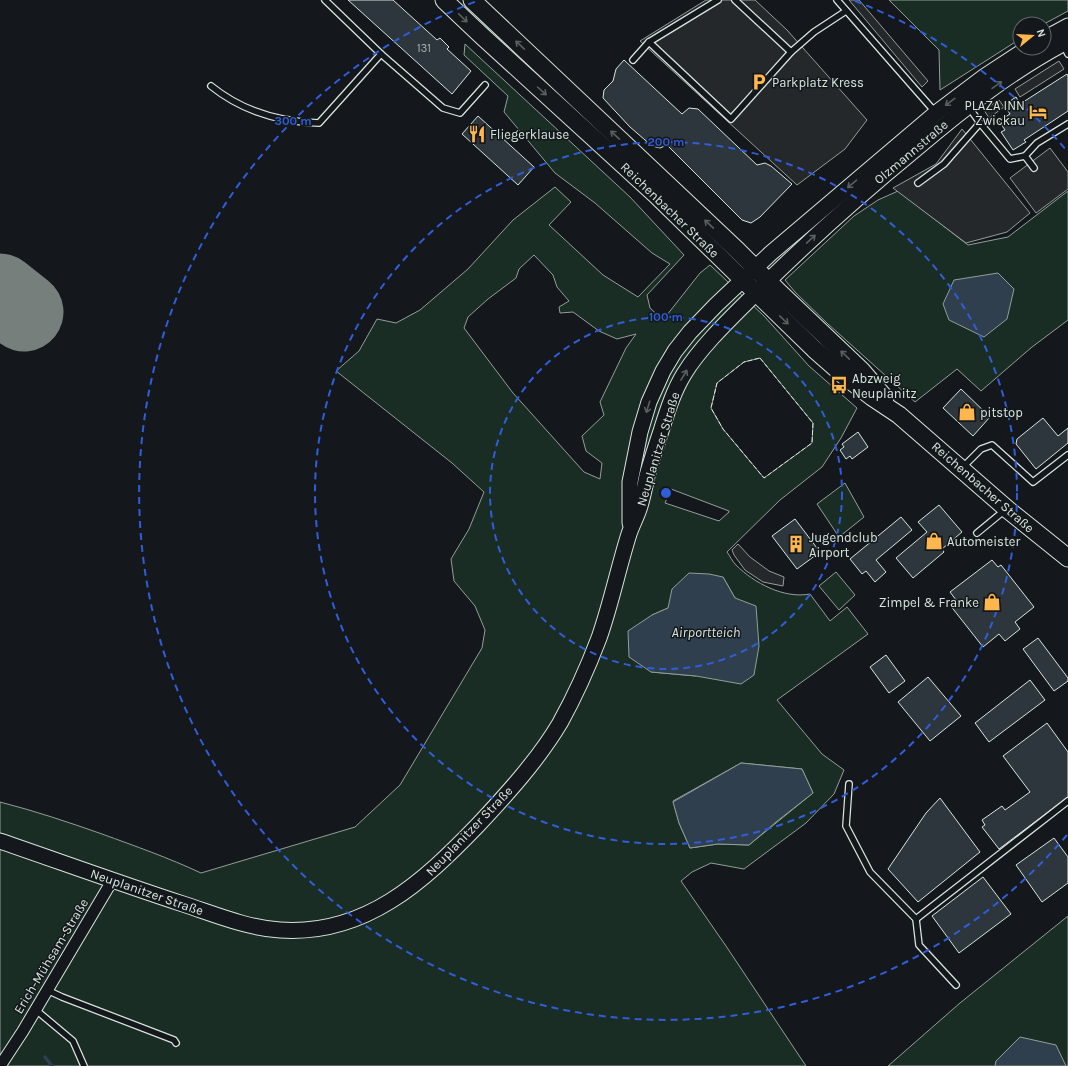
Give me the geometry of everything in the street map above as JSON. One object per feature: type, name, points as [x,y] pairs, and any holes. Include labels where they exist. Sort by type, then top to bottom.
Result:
[{"type":"main road","name":"Reichenbacher Straße","points":[[444,0],[493,47],[655,194],[743,280],[762,287]]},
{"type":"main road","name":"Reichenbacher Straße","points":[[472,0],[756,268],[762,287],[814,349],[847,378],[899,415],[1007,509],[1068,558]]},
{"type":"main road","points":[[1052,34],[1068,26]]},
{"type":"main road","name":"Olzmannstraße","points":[[756,268],[804,225],[940,119],[968,106],[1043,54],[1066,46]]},
{"type":"main road","name":"Olzmannstraße","points":[[762,287],[985,76],[1016,56]]},
{"type":"main road","name":"Neuplanitzer Straße","points":[[630,530],[630,482],[640,432],[652,394],[663,371],[690,332],[716,305],[756,268]]},
{"type":"main road","name":"Neuplanitzer Straße","points":[[0,841],[112,881],[220,916],[277,930],[323,928],[346,922],[367,914],[409,890],[456,847],[494,808],[543,748],[558,725],[570,704],[598,641],[630,530],[640,509],[648,473],[671,401],[684,373],[704,347],[762,287]]},
{"type":"street","name":"Erich-Mühsam-Straße","points":[[0,1066],[36,1010],[112,881]]},
{"type":"lane","points":[[325,0],[381,54],[442,108],[460,113],[485,84]]},
{"type":"lane","points":[[633,60],[649,42],[718,0]]},
{"type":"lane","points":[[736,0],[791,52]]},
{"type":"lane","points":[[837,0],[940,119]]},
{"type":"lane","points":[[649,42],[731,119],[791,52],[814,32],[846,11]]},
{"type":"lane","points":[[211,86],[224,96],[253,111],[272,117],[297,122],[319,123],[381,54]]},
{"type":"lane","points":[[968,106],[1010,159],[1025,156],[1037,143],[1068,124]]},
{"type":"lane","points":[[918,183],[944,164],[980,123]]},
{"type":"lane","points":[[1025,156],[1034,168]]},
{"type":"lane","points":[[961,468],[980,449],[992,445],[1033,482],[1068,454]]},
{"type":"lane","points":[[977,533],[1007,509]]},
{"type":"lane","points":[[849,784],[846,826],[870,872],[916,919],[919,945],[956,985]]},
{"type":"lane","points":[[916,919],[1068,801]]},
{"type":"lane","points":[[47,990],[174,1040],[176,1043]]},
{"type":"lane","points":[[36,1010],[73,1042],[84,1066]]},
{"type":"green space","points":[[889,0],[1068,0],[1068,11],[1052,20],[1052,16],[1012,16],[1012,44],[940,90],[939,50]]},
{"type":"green space","points":[[465,44],[630,197],[684,255],[647,295],[650,308],[663,320],[700,273],[710,265],[764,316],[809,366],[857,408],[841,438],[822,467],[780,500],[727,552],[733,562],[743,572],[760,583],[780,592],[800,595],[810,594],[830,621],[847,607],[868,634],[777,700],[822,754],[844,770],[834,794],[806,823],[744,869],[711,863],[692,872],[681,881],[806,1066],[0,1066],[0,802],[102,834],[164,857],[201,873],[355,827],[400,785],[482,648],[485,630],[475,606],[454,581],[451,559],[469,529],[484,492],[452,463],[336,371],[359,351],[377,319],[396,323],[420,310],[468,269],[513,220],[555,187],[571,202],[549,225],[603,275],[638,297],[670,264],[652,253],[595,203],[555,173],[504,112],[508,96],[464,55]],"holes":[[[534,255],[553,275],[557,287],[569,301],[559,307],[560,313],[573,312],[599,331],[617,339],[636,334],[626,348],[600,402],[604,415],[582,436],[586,451],[602,463],[600,479],[584,472],[513,393],[464,328],[468,317],[488,299],[516,278],[519,269]],[[760,358],[813,423],[812,443],[764,478],[723,429],[711,408],[717,383],[744,362]],[[671,489],[729,512],[719,521],[665,503]],[[723,577],[735,598],[696,676],[651,672],[652,615],[668,608]],[[741,763],[802,769],[813,793],[749,845],[718,844],[690,848],[679,823],[673,801]]]},
{"type":"green space","points":[[898,191],[968,245],[1008,237],[1068,191],[1068,320],[1032,347],[981,391],[957,369],[915,402],[828,324],[795,292],[785,280],[854,216],[878,200]]},
{"type":"green space","points":[[845,483],[864,517],[839,537],[817,504]]},
{"type":"green space","points":[[836,572],[855,595],[839,610],[819,586]]},
{"type":"green space","points":[[1068,916],[1068,1066],[888,1066],[960,1003]]},
{"type":"shaded area","name":"Parkplatz Kress","points":[[706,0],[755,0],[787,30],[867,120],[845,149],[797,185],[640,41]]},
{"type":"shaded area","points":[[849,0],[859,0],[928,81],[922,87]]},
{"type":"shaded area","points":[[1059,61],[1064,69],[1020,97],[1015,89]]},
{"type":"shaded area","points":[[999,100],[1004,107],[989,118],[984,110]]},
{"type":"shaded area","points":[[962,129],[1030,213],[1007,232],[966,243],[893,188],[936,164]]},
{"type":"shaded area","points":[[1050,148],[1068,172],[1068,189],[1036,213],[1010,178]]},
{"type":"shaded area","points":[[738,544],[750,557],[769,571],[784,577],[783,586],[763,582],[745,570],[732,550]]},
{"type":"water","points":[[998,273],[1014,289],[1007,319],[984,337],[949,320],[943,304],[954,280]]},
{"type":"water","name":"Airportteich","points":[[689,573],[709,574],[723,577],[735,598],[756,606],[759,646],[754,675],[741,684],[696,676],[651,672],[629,657],[628,631],[652,615],[668,608],[672,589]]},
{"type":"water","points":[[741,763],[802,769],[813,793],[749,845],[718,844],[690,848],[679,823],[673,802]]},
{"type":"water","points":[[1020,1037],[1056,1045],[1066,1066],[995,1066],[996,1061]]},
{"type":"building","points":[[348,0],[393,0],[437,40],[440,38],[449,47],[447,49],[471,71],[452,94]]},
{"type":"building","points":[[624,60],[682,114],[689,108],[698,109],[757,165],[765,163],[771,166],[792,184],[760,217],[751,223],[742,220],[667,145],[660,148],[652,146],[630,127],[603,98],[604,90],[613,81],[616,69]]},
{"type":"building","name":"PLAZA INN Zwickau","points":[[1067,74],[1068,111],[1024,140],[1026,142],[1013,150],[1001,132],[1005,130],[999,121],[1010,114],[1004,105],[1016,97],[1020,104]]},
{"type":"building","points":[[478,116],[534,167],[518,185],[462,134]]},
{"type":"building","points":[[961,389],[990,417],[973,436],[943,408]]},
{"type":"building","points":[[1043,418],[1058,436],[1068,428],[1068,443],[1036,469],[1016,444],[1017,439]]},
{"type":"building","points":[[858,432],[868,447],[852,459],[850,456],[846,459],[840,450],[844,447],[842,444]]},
{"type":"building","name":"Automeister","points":[[939,505],[962,532],[942,549],[944,552],[913,578],[896,558],[927,532],[918,522]]},
{"type":"building","points":[[901,517],[912,530],[876,560],[886,572],[875,582],[866,571],[862,574],[850,559]]},
{"type":"building","name":"Jugendclub Airport","points":[[795,519],[820,552],[797,569],[772,536]]},
{"type":"building","name":"Zimpel & Franke","points":[[992,560],[998,567],[1001,565],[1034,607],[1015,622],[1020,629],[1005,641],[999,634],[983,647],[950,605],[956,600],[950,592]]},
{"type":"building","points":[[1038,638],[1068,678],[1068,681],[1054,691],[1023,649]]},
{"type":"building","points":[[886,655],[905,681],[889,693],[870,667]]},
{"type":"building","points":[[928,677],[961,716],[930,741],[898,702]]},
{"type":"building","points":[[1030,680],[1045,700],[989,742],[975,723]]},
{"type":"building","points":[[1047,723],[1068,752],[1068,797],[999,849],[982,827],[985,825],[982,820],[1002,806],[1005,810],[1030,792],[1003,756]]},
{"type":"building","points":[[940,798],[980,852],[918,902],[888,869],[926,813]]},
{"type":"building","points":[[1054,838],[1068,857],[1068,883],[1042,902],[1016,865]]},
{"type":"building","points":[[983,877],[1011,914],[959,953],[932,916]]},
{"type":"waterway","points":[[45,1057],[52,1066]]},
{"type":"runway","points":[[0,293],[24,312]]},
{"type":"fence","points":[[760,358],[813,423],[812,443],[764,478],[723,429],[711,408],[717,383],[744,362],[760,358]]},
{"type":"place","name":"Parkplatz Kress","points":[[759,82]]},
{"type":"place","name":"PLAZA INN Zwickau","points":[[1038,112]]},
{"type":"place","name":"Fliegerklause","points":[[477,134]]},
{"type":"place","name":"Abzweig Neuplanitz","points":[[839,385]]},
{"type":"place","name":"pitstop","points":[[967,412]]},
{"type":"place","name":"Automeister","points":[[934,541]]},
{"type":"place","name":"Jugendclub Airport","points":[[796,544]]},
{"type":"place","name":"Zimpel & Franke","points":[[992,602]]}]
